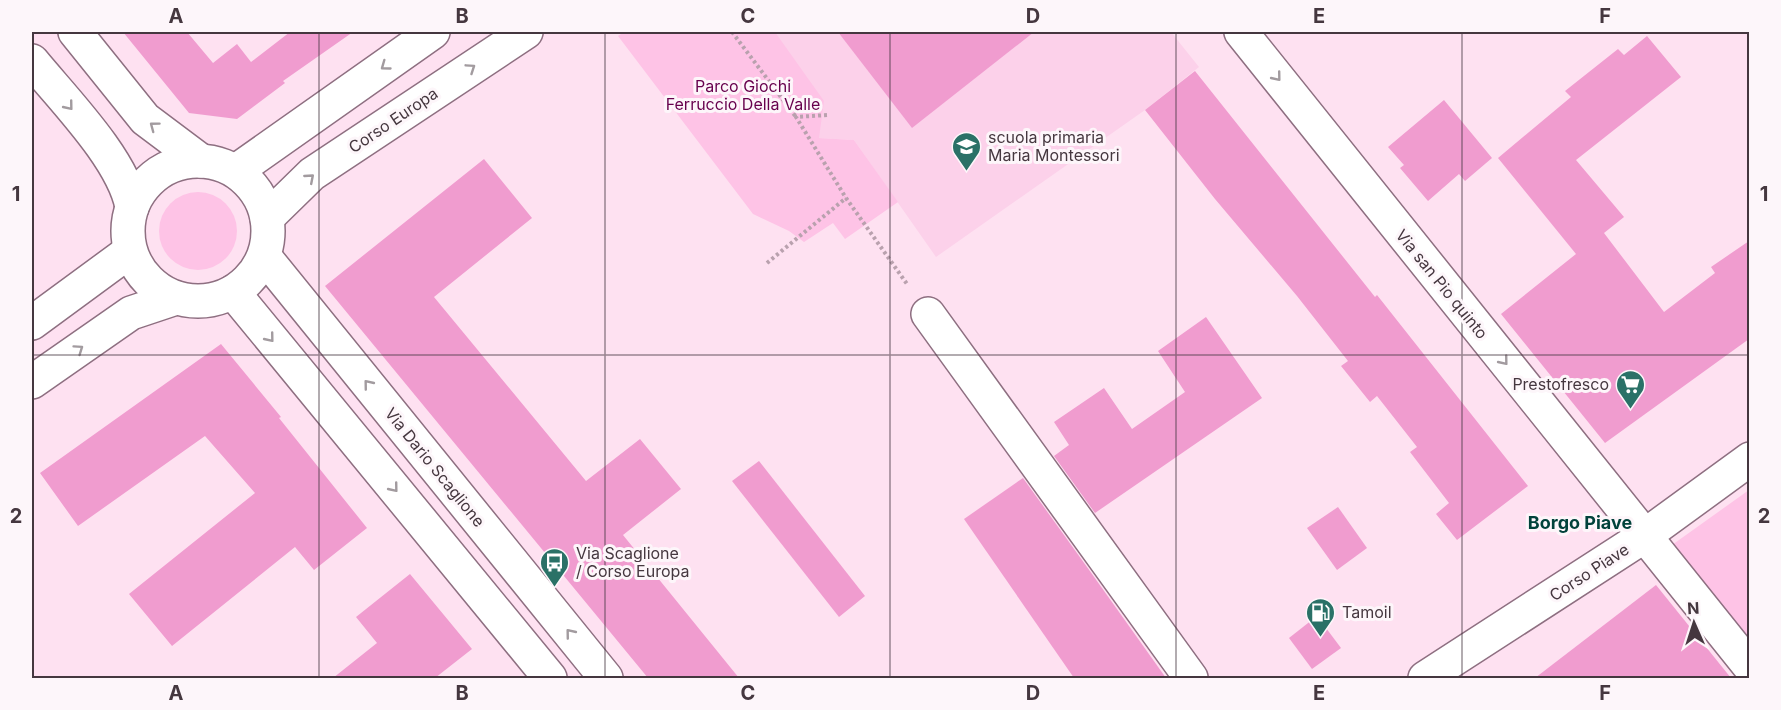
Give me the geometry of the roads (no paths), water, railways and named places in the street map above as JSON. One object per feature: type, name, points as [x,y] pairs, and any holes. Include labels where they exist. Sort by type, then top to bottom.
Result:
[{"type":"street","points":[[75,32],[145,119],[201,161]]},
{"type":"street","points":[[236,171],[433,32]]},
{"type":"street","name":"Corso Europa","points":[[267,218],[312,174],[526,32]]},
{"type":"street","name":"Via san Pio quinto","points":[[1241,32],[1749,667]]},
{"type":"street","points":[[32,61],[108,153],[129,190],[132,207]]},
{"type":"street","points":[[201,161],[219,164],[236,171],[250,184],[261,200],[267,218],[268,237],[264,256],[251,277],[233,292],[214,300],[195,301],[176,298],[156,288],[140,272],[130,251],[127,229],[132,207],[143,188],[159,173],[179,164],[201,161]]},
{"type":"street","points":[[32,323],[130,251]]},
{"type":"street","name":"Via Dario Scaglione","points":[[264,256],[606,678]]},
{"type":"street","points":[[233,292],[550,678]]},
{"type":"street","points":[[32,382],[131,313],[176,298]]},
{"type":"street","points":[[928,314],[1191,678]]},
{"type":"street","name":"Corso Piave","points":[[1425,678],[1643,537],[1749,459]]},
{"type":"place","name":"scuola primaria Maria Montessori","points":[[967,172]]},
{"type":"place","name":"Prestofresco","points":[[1630,410]]},
{"type":"place","name":"Via Scaglione / Corso Europa","points":[[555,588]]},
{"type":"place","name":"Tamoil","points":[[1321,638]]},
{"type":"district","name":"Borgo Piave","points":[[1580,522]]},
{"type":"park label","name":"Parco Giochi Ferruccio Della Valle","points":[[743,95]]}]
